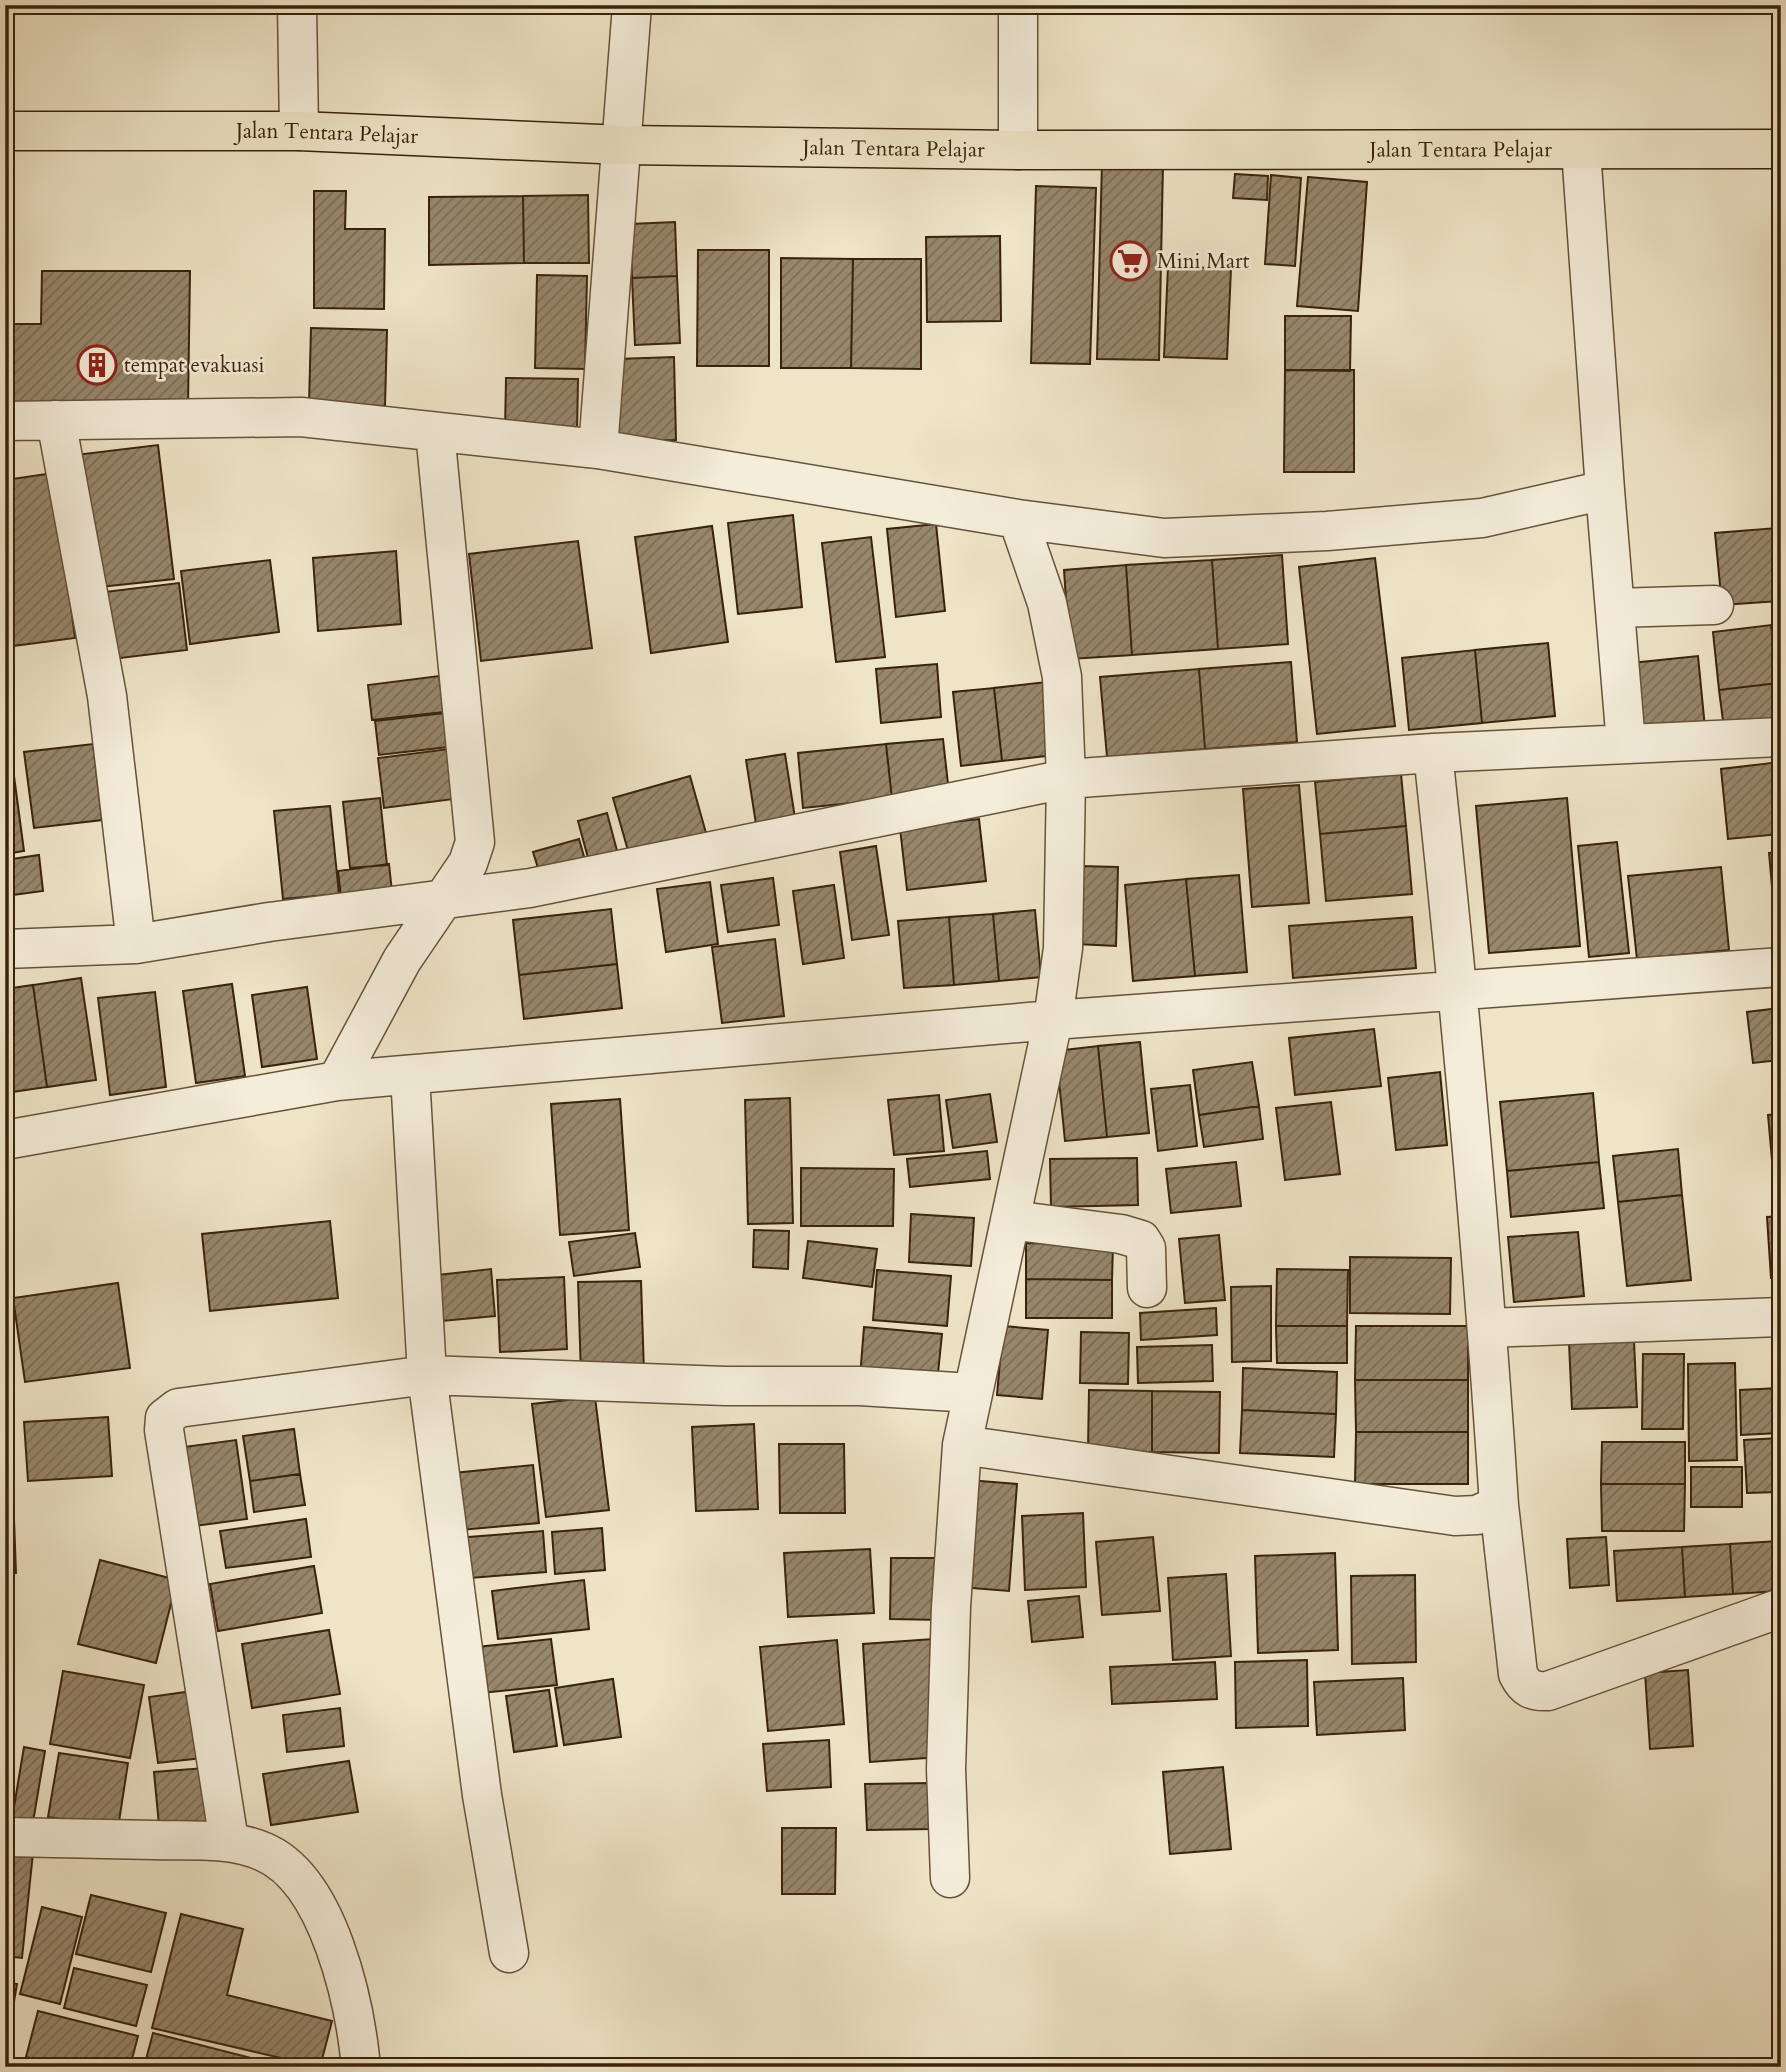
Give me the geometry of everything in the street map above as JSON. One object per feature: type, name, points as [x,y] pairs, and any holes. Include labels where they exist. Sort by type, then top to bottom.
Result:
[{"type":"main road","name":"Jalan Tentara Pelajar","points":[[5,131],[299,131],[623,145],[1018,150],[1781,149]]},
{"type":"street","points":[[297,5],[299,131]]},
{"type":"street","points":[[598,449],[632,5]]},
{"type":"street","points":[[1018,5],[1018,150]]},
{"type":"street","points":[[1581,150],[1626,744]]},
{"type":"street","points":[[5,421],[301,417],[598,449],[1018,519],[1164,538],[1314,531],[1482,518],[1605,489]]},
{"type":"street","points":[[56,420],[107,696],[136,944]]},
{"type":"street","points":[[435,432],[475,842],[468,863],[470,894],[402,960],[376,1078],[428,1375],[482,1795],[509,1953]]},
{"type":"street","points":[[950,1878],[947,1742],[951,1607],[962,1445],[1053,1020],[1063,948],[1066,779],[1062,677],[1047,603],[1018,519]]},
{"type":"street","points":[[1615,608],[1714,605]]},
{"type":"street","points":[[5,949],[136,944],[269,922],[530,888],[1066,779],[1433,753],[1781,737]]},
{"type":"street","points":[[1433,753],[1458,993],[1487,1328],[1499,1505],[1518,1674],[1523,1686],[1535,1692],[1548,1691],[1781,1608]]},
{"type":"street","points":[[5,1140],[376,1078],[1053,1020],[1458,993],[1781,967]]},
{"type":"street","points":[[1010,1220],[1121,1234],[1141,1240],[1146,1248],[1147,1287]]},
{"type":"street","points":[[1487,1328],[1781,1317]]},
{"type":"street","points":[[229,1842],[164,1430],[165,1418],[178,1408],[428,1375],[725,1386],[860,1386],[972,1393]]},
{"type":"street","points":[[962,1445],[1455,1516],[1477,1515],[1499,1505]]},
{"type":"street","points":[[5,1837],[229,1842],[265,1852],[290,1868],[311,1896],[329,1933],[348,1992],[360,2067]]},
{"type":"building","name":"Mini Mart","points":[[1102,162],[1163,164],[1159,360],[1097,359]]},
{"type":"building","points":[[1235,174],[1268,176],[1267,200],[1233,198]]},
{"type":"building","points":[[1271,175],[1301,178],[1295,266],[1265,264]]},
{"type":"building","points":[[1308,177],[1367,182],[1358,311],[1297,306]]},
{"type":"building","points":[[1036,186],[1096,188],[1090,364],[1031,363]]},
{"type":"building","points":[[314,191],[346,191],[345,229],[385,229],[384,309],[314,308]]},
{"type":"building","points":[[588,195],[589,263],[524,263],[523,196]]},
{"type":"building","points":[[523,196],[524,263],[429,265],[429,197]]},
{"type":"building","points":[[675,222],[677,276],[632,278],[630,224]]},
{"type":"building","points":[[1000,236],[1001,321],[927,322],[926,237]]},
{"type":"building","points":[[698,250],[769,250],[769,366],[697,366]]},
{"type":"building","points":[[781,258],[853,259],[851,368],[781,368]]},
{"type":"building","points":[[853,259],[921,259],[921,369],[851,368]]},
{"type":"building","points":[[1168,266],[1231,269],[1227,359],[1164,357]]},
{"type":"building","name":"tempat evakuasi","points":[[42,271],[190,271],[188,406],[5,406],[5,324],[41,324]]},
{"type":"building","points":[[537,275],[587,276],[585,369],[535,368]]},
{"type":"building","points":[[677,276],[680,343],[635,345],[632,278]]},
{"type":"building","points":[[1285,316],[1351,316],[1350,371],[1285,370]]},
{"type":"building","points":[[311,328],[387,330],[385,406],[309,404]]},
{"type":"building","points":[[674,357],[676,440],[619,441],[617,359]]},
{"type":"building","points":[[1285,370],[1354,370],[1354,472],[1284,472]]},
{"type":"building","points":[[506,378],[578,379],[577,431],[505,430]]},
{"type":"building","points":[[158,445],[174,579],[91,588],[75,455]]},
{"type":"building","points":[[54,473],[75,638],[5,647],[5,480]]},
{"type":"building","points":[[793,515],[802,607],[738,614],[728,523]]},
{"type":"building","points":[[936,524],[945,611],[896,617],[887,529]]},
{"type":"building","points":[[712,526],[728,642],[651,653],[635,537]]},
{"type":"building","points":[[1777,528],[1781,601],[1722,605],[1715,533]]},
{"type":"building","points":[[871,537],[885,657],[836,662],[822,543]]},
{"type":"building","points":[[578,541],[592,648],[481,661],[469,554]]},
{"type":"building","points":[[396,551],[401,624],[318,631],[313,558]]},
{"type":"building","points":[[1282,555],[1288,644],[1218,649],[1212,560]]},
{"type":"building","points":[[1375,558],[1395,726],[1317,734],[1299,567]]},
{"type":"building","points":[[270,560],[279,632],[190,644],[181,571]]},
{"type":"building","points":[[1212,560],[1218,649],[1132,655],[1126,565]]},
{"type":"building","points":[[1126,565],[1132,655],[1070,659],[1064,570]]},
{"type":"building","points":[[179,583],[187,650],[104,660],[96,593]]},
{"type":"building","points":[[1771,625],[1778,683],[1719,690],[1713,632]]},
{"type":"building","points":[[1548,643],[1555,716],[1482,723],[1475,650]]},
{"type":"building","points":[[1475,650],[1482,723],[1409,730],[1402,658]]},
{"type":"building","points":[[1698,656],[1705,728],[1629,735],[1622,664]]},
{"type":"building","points":[[1291,662],[1297,742],[1205,749],[1199,669]]},
{"type":"building","points":[[937,664],[941,717],[881,723],[876,669]]},
{"type":"building","points":[[1199,669],[1205,749],[1107,757],[1100,677]]},
{"type":"building","points":[[439,676],[444,712],[372,720],[368,685]]},
{"type":"building","points":[[1046,682],[1054,755],[1002,761],[994,688]]},
{"type":"building","points":[[1778,683],[1781,729],[1725,736],[1719,690]]},
{"type":"building","points":[[994,688],[1002,761],[961,766],[953,692]]},
{"type":"building","points":[[445,713],[448,747],[379,755],[375,721]]},
{"type":"building","points":[[943,739],[949,793],[892,799],[886,744]]},
{"type":"building","points":[[93,744],[102,820],[34,828],[24,752]]},
{"type":"building","points":[[886,744],[892,799],[803,808],[798,753]]},
{"type":"building","points":[[449,749],[454,799],[384,808],[378,758]]},
{"type":"building","points":[[785,754],[795,818],[756,824],[746,760]]},
{"type":"building","points":[[12,761],[24,851],[5,854],[5,762]]},
{"type":"building","points":[[1781,762],[1781,834],[1728,839],[1721,769]]},
{"type":"building","points":[[1401,774],[1406,826],[1320,834],[1315,782]]},
{"type":"building","points":[[690,776],[706,833],[629,854],[613,798]]},
{"type":"building","points":[[1299,785],[1309,903],[1252,907],[1243,789]]},
{"type":"building","points":[[380,798],[387,865],[350,868],[343,802]]},
{"type":"building","points":[[1567,798],[1580,946],[1489,953],[1476,806]]},
{"type":"building","points":[[330,806],[339,894],[283,899],[274,811]]},
{"type":"building","points":[[607,813],[620,862],[591,869],[578,821]]},
{"type":"building","points":[[979,819],[986,881],[907,890],[900,828]]},
{"type":"building","points":[[1406,826],[1412,894],[1326,901],[1320,834]]},
{"type":"building","points":[[579,839],[587,867],[542,881],[533,852]]},
{"type":"building","points":[[1617,842],[1629,953],[1589,957],[1578,846]]},
{"type":"building","points":[[876,846],[889,935],[852,940],[840,852]]},
{"type":"building","points":[[1781,852],[1781,943],[1777,943],[1769,853]]},
{"type":"building","points":[[39,855],[43,891],[5,896],[5,860]]},
{"type":"building","points":[[389,864],[392,892],[341,897],[338,871]]},
{"type":"building","points":[[1079,866],[1118,867],[1116,946],[1076,944]]},
{"type":"building","points":[[1721,867],[1729,950],[1637,959],[1628,876]]},
{"type":"building","points":[[1239,875],[1247,972],[1195,976],[1186,879]]},
{"type":"building","points":[[773,878],[779,925],[728,932],[721,885]]},
{"type":"building","points":[[1186,879],[1195,976],[1133,981],[1125,885]]},
{"type":"building","points":[[710,882],[718,944],[666,952],[657,889]]},
{"type":"building","points":[[834,885],[844,958],[803,964],[793,891]]},
{"type":"building","points":[[611,909],[617,964],[519,975],[513,920]]},
{"type":"building","points":[[1035,910],[1041,977],[999,981],[993,914]]},
{"type":"building","points":[[993,914],[999,981],[954,985],[949,917]]},
{"type":"building","points":[[949,917],[954,985],[904,988],[898,921]]},
{"type":"building","points":[[1412,917],[1416,968],[1293,978],[1289,926]]},
{"type":"building","points":[[775,939],[784,1016],[722,1023],[712,947]]},
{"type":"building","points":[[617,964],[622,1008],[524,1019],[519,975]]},
{"type":"building","points":[[81,978],[96,1080],[47,1087],[33,985]]},
{"type":"building","points":[[232,984],[245,1076],[196,1083],[183,991]]},
{"type":"building","points":[[33,985],[47,1087],[5,1093],[5,989]]},
{"type":"building","points":[[307,987],[317,1059],[262,1067],[252,995]]},
{"type":"building","points":[[155,992],[166,1087],[110,1095],[98,998]]},
{"type":"building","points":[[1781,1008],[1781,1060],[1753,1063],[1747,1012]]},
{"type":"building","points":[[1374,1029],[1381,1086],[1295,1095],[1289,1038]]},
{"type":"building","points":[[1140,1042],[1149,1133],[1107,1137],[1098,1046]]},
{"type":"building","points":[[1098,1046],[1107,1137],[1065,1141],[1056,1051]]},
{"type":"building","points":[[1252,1062],[1259,1106],[1199,1115],[1193,1070]]},
{"type":"building","points":[[1440,1072],[1447,1145],[1396,1150],[1388,1078]]},
{"type":"building","points":[[1190,1085],[1197,1146],[1158,1151],[1151,1089]]},
{"type":"building","points":[[1593,1093],[1599,1162],[1507,1171],[1500,1102]]},
{"type":"building","points":[[990,1094],[997,1142],[953,1148],[946,1100]]},
{"type":"building","points":[[939,1095],[944,1151],[894,1155],[888,1100]]},
{"type":"building","points":[[790,1098],[793,1223],[748,1224],[745,1100]]},
{"type":"building","points":[[620,1099],[629,1230],[560,1235],[551,1104]]},
{"type":"building","points":[[1331,1102],[1340,1174],[1285,1180],[1276,1108]]},
{"type":"building","points":[[1259,1106],[1263,1139],[1204,1147],[1199,1115]]},
{"type":"building","points":[[1781,1114],[1781,1170],[1773,1171],[1768,1115]]},
{"type":"building","points":[[1678,1149],[1682,1195],[1618,1202],[1613,1156]]},
{"type":"building","points":[[987,1151],[990,1179],[910,1187],[907,1159]]},
{"type":"building","points":[[1137,1158],[1138,1205],[1051,1207],[1050,1159]]},
{"type":"building","points":[[1236,1162],[1241,1206],[1171,1213],[1166,1169]]},
{"type":"building","points":[[1599,1162],[1604,1208],[1511,1217],[1507,1171]]},
{"type":"building","points":[[801,1168],[894,1169],[893,1226],[801,1226]]},
{"type":"building","points":[[1682,1195],[1691,1280],[1627,1286],[1618,1202]]},
{"type":"building","points":[[911,1214],[974,1218],[971,1266],[909,1262]]},
{"type":"building","points":[[1781,1216],[1781,1277],[1771,1278],[1767,1217]]},
{"type":"building","points":[[330,1221],[338,1298],[210,1311],[202,1234]]},
{"type":"building","points":[[754,1230],[789,1231],[788,1269],[753,1267]]},
{"type":"building","points":[[1578,1232],[1584,1296],[1514,1302],[1508,1237]]},
{"type":"building","points":[[635,1233],[640,1267],[574,1276],[569,1242]]},
{"type":"building","points":[[1219,1235],[1225,1300],[1185,1303],[1179,1239]]},
{"type":"building","points":[[808,1241],[877,1249],[872,1287],[803,1278]]},
{"type":"building","points":[[1026,1243],[1113,1244],[1112,1280],[1026,1279]]},
{"type":"building","points":[[1350,1257],[1451,1258],[1450,1314],[1350,1313]]},
{"type":"building","points":[[491,1269],[495,1316],[442,1321],[438,1275]]},
{"type":"building","points":[[1277,1269],[1348,1270],[1347,1326],[1276,1326]]},
{"type":"building","points":[[877,1270],[951,1276],[947,1326],[873,1320]]},
{"type":"building","points":[[564,1277],[567,1349],[500,1352],[497,1280]]},
{"type":"building","points":[[1026,1279],[1112,1280],[1112,1318],[1026,1318]]},
{"type":"building","points":[[641,1281],[644,1373],[581,1375],[578,1282]]},
{"type":"building","points":[[118,1283],[130,1368],[25,1382],[13,1298]]},
{"type":"building","points":[[1271,1286],[1271,1361],[1232,1362],[1231,1287]]},
{"type":"building","points":[[1216,1308],[1217,1335],[1141,1340],[1140,1313]]},
{"type":"building","points":[[1003,1326],[1048,1330],[1042,1399],[997,1395]]},
{"type":"building","points":[[1276,1326],[1347,1326],[1347,1363],[1277,1363]]},
{"type":"building","points":[[1356,1326],[1468,1326],[1468,1380],[1355,1380]]},
{"type":"building","points":[[864,1327],[942,1334],[937,1383],[860,1377]]},
{"type":"building","points":[[1081,1332],[1129,1333],[1128,1384],[1080,1383]]},
{"type":"building","points":[[1634,1341],[1637,1407],[1572,1409],[1569,1343]]},
{"type":"building","points":[[1212,1345],[1213,1381],[1138,1383],[1137,1347]]},
{"type":"building","points":[[1643,1354],[1684,1354],[1683,1429],[1642,1429]]},
{"type":"building","points":[[1735,1363],[1737,1460],[1689,1461],[1688,1364]]},
{"type":"building","points":[[1243,1368],[1337,1372],[1336,1414],[1242,1410]]},
{"type":"building","points":[[1355,1380],[1468,1380],[1468,1432],[1356,1432]]},
{"type":"building","points":[[1781,1388],[1781,1433],[1741,1435],[1740,1390]]},
{"type":"building","points":[[1089,1390],[1152,1391],[1152,1452],[1088,1451]]},
{"type":"building","points":[[1152,1391],[1220,1392],[1219,1453],[1152,1452]]},
{"type":"building","points":[[595,1397],[609,1510],[546,1517],[532,1404]]},
{"type":"building","points":[[1242,1410],[1336,1414],[1334,1457],[1240,1453]]},
{"type":"building","points":[[108,1417],[112,1476],[28,1481],[24,1422]]},
{"type":"building","points":[[10,1424],[14,1487],[5,1488],[5,1425]]},
{"type":"building","points":[[754,1424],[758,1509],[696,1511],[692,1427]]},
{"type":"building","points":[[294,1429],[300,1474],[250,1481],[243,1436]]},
{"type":"building","points":[[1356,1432],[1468,1432],[1468,1484],[1355,1484]]},
{"type":"building","points":[[1781,1438],[1781,1492],[1747,1493],[1744,1440]]},
{"type":"building","points":[[236,1440],[247,1519],[195,1526],[184,1447]]},
{"type":"building","points":[[1602,1442],[1685,1442],[1685,1484],[1601,1484]]},
{"type":"building","points":[[779,1444],[844,1444],[845,1513],[780,1513]]},
{"type":"building","points":[[533,1465],[539,1523],[450,1531],[444,1474]]},
{"type":"building","points":[[1691,1467],[1742,1467],[1742,1507],[1691,1507]]},
{"type":"building","points":[[300,1474],[305,1505],[254,1512],[250,1481]]},
{"type":"building","points":[[968,1480],[1017,1484],[1009,1591],[960,1587]]},
{"type":"building","points":[[1601,1484],[1685,1484],[1684,1531],[1602,1531]]},
{"type":"building","points":[[5,1492],[13,1492],[16,1573],[5,1573]]},
{"type":"building","points":[[1083,1513],[1086,1587],[1025,1590],[1022,1516]]},
{"type":"building","points":[[306,1519],[311,1557],[226,1568],[220,1531]]},
{"type":"building","points":[[602,1528],[605,1570],[555,1574],[552,1532]]},
{"type":"building","points":[[543,1531],[546,1572],[458,1579],[456,1538]]},
{"type":"building","points":[[1153,1537],[1160,1611],[1102,1615],[1096,1542]]},
{"type":"building","points":[[1606,1537],[1609,1585],[1570,1588],[1567,1539]]},
{"type":"building","points":[[1781,1541],[1781,1591],[1733,1594],[1730,1544]]},
{"type":"building","points":[[1730,1544],[1733,1594],[1685,1597],[1682,1547]]},
{"type":"building","points":[[1682,1547],[1685,1597],[1617,1601],[1614,1551]]},
{"type":"building","points":[[870,1549],[874,1613],[788,1617],[784,1553]]},
{"type":"building","points":[[1335,1553],[1338,1650],[1258,1653],[1255,1556]]},
{"type":"building","points":[[891,1558],[942,1558],[942,1620],[890,1619]]},
{"type":"building","points":[[100,1560],[177,1580],[156,1663],[78,1644]]},
{"type":"building","points":[[314,1566],[322,1613],[218,1631],[210,1584]]},
{"type":"building","points":[[1226,1574],[1231,1656],[1173,1660],[1168,1578]]},
{"type":"building","points":[[1415,1575],[1416,1662],[1352,1664],[1351,1576]]},
{"type":"building","points":[[584,1580],[589,1629],[498,1639],[492,1591]]},
{"type":"building","points":[[1079,1596],[1083,1637],[1032,1642],[1028,1601]]},
{"type":"building","points":[[329,1630],[340,1694],[252,1708],[242,1644]]},
{"type":"building","points":[[551,1639],[557,1685],[482,1693],[477,1647]]},
{"type":"building","points":[[933,1639],[940,1757],[870,1762],[863,1644]]},
{"type":"building","points":[[837,1640],[844,1724],[768,1731],[760,1647]]},
{"type":"building","points":[[1307,1660],[1308,1726],[1236,1728],[1235,1662]]},
{"type":"building","points":[[1215,1662],[1217,1699],[1112,1704],[1110,1667]]},
{"type":"building","points":[[1688,1670],[1693,1746],[1650,1749],[1645,1673]]},
{"type":"building","points":[[63,1671],[144,1685],[130,1758],[50,1744]]},
{"type":"building","points":[[1403,1678],[1405,1730],[1317,1735],[1314,1682]]},
{"type":"building","points":[[613,1679],[621,1737],[564,1745],[555,1688]]},
{"type":"building","points":[[549,1690],[557,1746],[514,1752],[506,1696]]},
{"type":"building","points":[[193,1691],[202,1758],[158,1763],[149,1697]]},
{"type":"building","points":[[340,1708],[344,1746],[287,1752],[283,1715]]},
{"type":"building","points":[[829,1740],[831,1787],[767,1791],[763,1744]]},
{"type":"building","points":[[24,1747],[45,1751],[33,1822],[12,1819]]},
{"type":"building","points":[[59,1753],[128,1763],[118,1828],[48,1817]]},
{"type":"building","points":[[349,1761],[358,1812],[271,1825],[263,1774]]},
{"type":"building","points":[[1223,1767],[1231,1849],[1170,1854],[1163,1772]]},
{"type":"building","points":[[205,1768],[211,1831],[160,1836],[154,1772]]},
{"type":"building","points":[[932,1783],[932,1829],[867,1830],[865,1784]]},
{"type":"building","points":[[782,1828],[836,1828],[835,1894],[782,1894]]},
{"type":"building","points":[[7,1851],[33,1853],[22,1958],[5,1956]]},
{"type":"building","points":[[91,1895],[166,1913],[151,1972],[76,1954]]},
{"type":"building","points":[[42,1907],[82,1917],[60,2004],[20,1994]]},
{"type":"building","points":[[181,1914],[243,1929],[227,1995],[332,2021],[320,2067],[152,2028]]},
{"type":"building","points":[[74,1968],[147,1985],[136,2026],[64,2008]]},
{"type":"building","points":[[5,1982],[17,1984],[5,2054]]},
{"type":"building","points":[[38,2011],[138,2036],[130,2067],[67,2067],[26,2057]]},
{"type":"building","points":[[153,2033],[279,2065],[144,2067]]},
{"type":"place","name":"Mini Mart","points":[[1130,261]]},
{"type":"place","name":"tempat evakuasi","points":[[97,365]]}]
